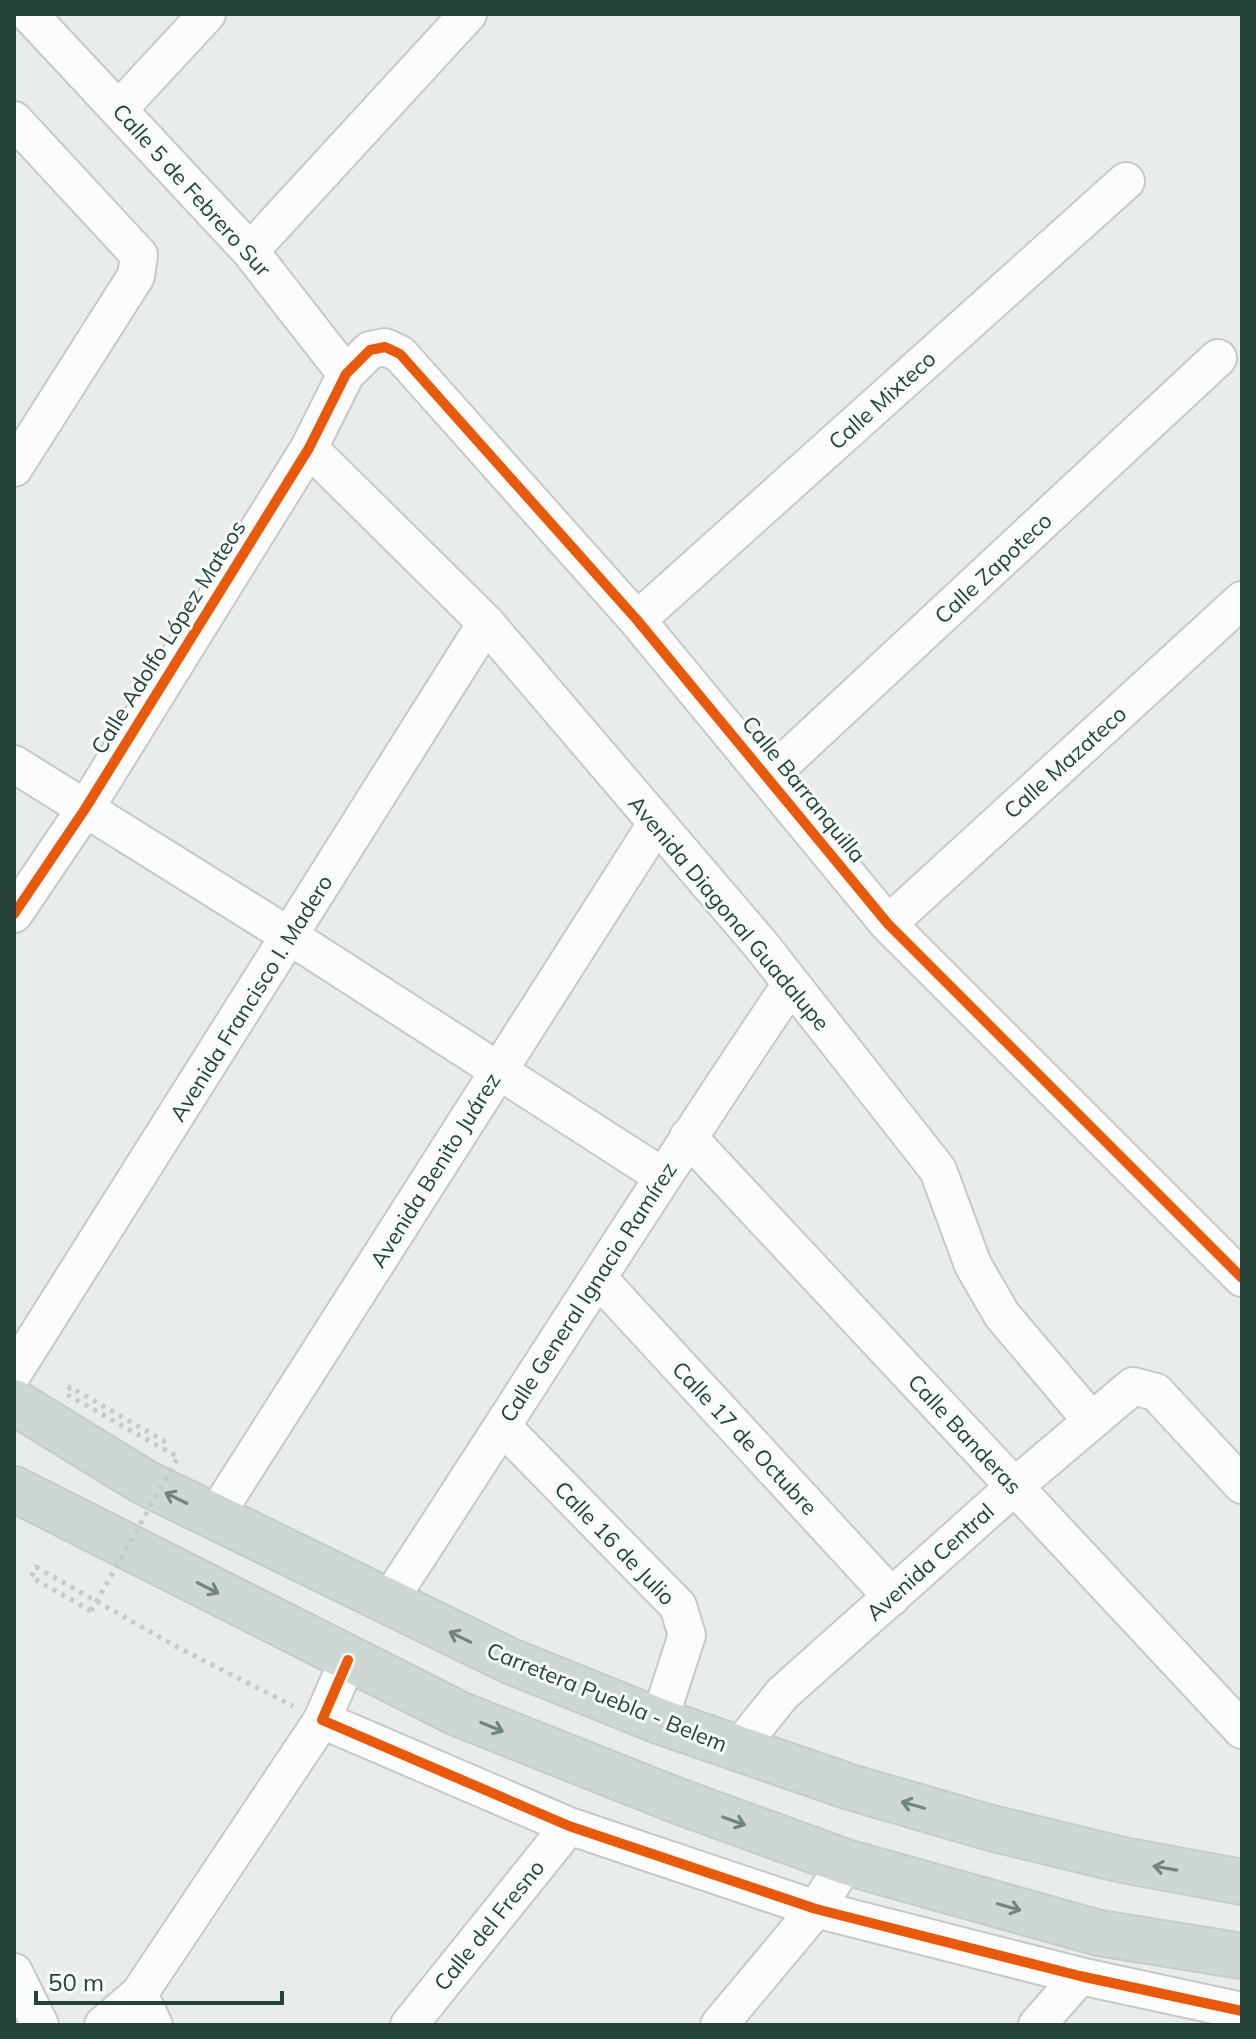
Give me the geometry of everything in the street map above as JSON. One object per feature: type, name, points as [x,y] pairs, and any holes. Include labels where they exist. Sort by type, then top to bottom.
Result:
[{"type":"main road","name":"Carretera Puebla - Belem","points":[[14,1402],[144,1482],[510,1661],[659,1721],[850,1787],[991,1828],[1123,1860],[1242,1882]]},
{"type":"main road","points":[[25,1501],[459,1714],[678,1801],[846,1862],[1099,1933],[1242,1956]]},
{"type":"street","name":"Calle 5 de Febrero Sur","points":[[29,14],[250,251],[346,374]]},
{"type":"street","points":[[119,109],[207,14]]},
{"type":"street","points":[[250,251],[468,14]]},
{"type":"street","points":[[14,120],[139,255],[136,276],[14,468]]},
{"type":"street","name":"Calle Mixteco","points":[[637,620],[1126,181]]},
{"type":"street","name":"Calle Barranquilla","points":[[346,374],[370,350],[385,347],[400,354],[637,620],[888,924],[1242,1278]]},
{"type":"street","name":"Calle Zapoteco","points":[[768,777],[1218,358]]},
{"type":"street","name":"Calle Adolfo López Mateos","points":[[14,914],[85,809],[309,448],[346,374]]},
{"type":"street","name":"Avenida Diagonal Guadalupe","points":[[309,448],[486,623],[761,945],[938,1170],[973,1265],[1002,1315],[1091,1420]]},
{"type":"street","name":"Calle Mazateco","points":[[888,924],[1242,600]]},
{"type":"street","name":"Avenida Francisco I. Madero","points":[[14,1372],[291,937],[486,623]]},
{"type":"street","points":[[14,764],[291,937],[662,1176]]},
{"type":"street","name":"Avenida Benito Juárez","points":[[215,1516],[656,824]]},
{"type":"street","name":"Calle General Ignacio Ramírez","points":[[388,1602],[599,1279],[662,1176],[791,984]]},
{"type":"street","name":"Calle Banderas","points":[[688,1137],[1242,1730]]},
{"type":"street","name":"Calle 17 de Octubre","points":[[599,1279],[892,1597]]},
{"type":"street","name":"Avenida Central","points":[[738,1749],[782,1694],[1014,1487],[1133,1386],[1156,1392],[1242,1485]]},
{"type":"street","name":"Calle 16 de Julio","points":[[503,1427],[678,1606],[687,1635],[659,1721]]},
{"type":"street","points":[[103,2025],[146,2010],[322,1720],[348,1660]]},
{"type":"street","points":[[322,1720],[569,1826],[816,1909],[1080,1976],[1242,2011]]},
{"type":"street","name":"Calle del Fresno","points":[[409,2025],[569,1826]]},
{"type":"street","points":[[719,2025],[816,1909],[846,1862]]},
{"type":"street","points":[[943,1941],[954,1891]]},
{"type":"street","points":[[1037,2025],[1080,1976]]},
{"type":"street","points":[[17,1985],[40,2025]]},
{"type":"path","points":[[166,1442],[70,1387],[66,1394],[178,1457],[149,1509],[141,1522],[98,1599],[91,1611],[31,1577],[36,1567],[88,1597],[101,1604],[179,1648],[322,1720]]},
{"type":"cycle path","points":[[14,914],[85,809],[309,448],[346,374],[370,350],[385,347],[400,354],[637,620],[888,924],[1242,1278]]},
{"type":"cycle path","points":[[348,1660],[322,1720],[569,1826],[816,1909],[1080,1976],[1242,2011]]}]
